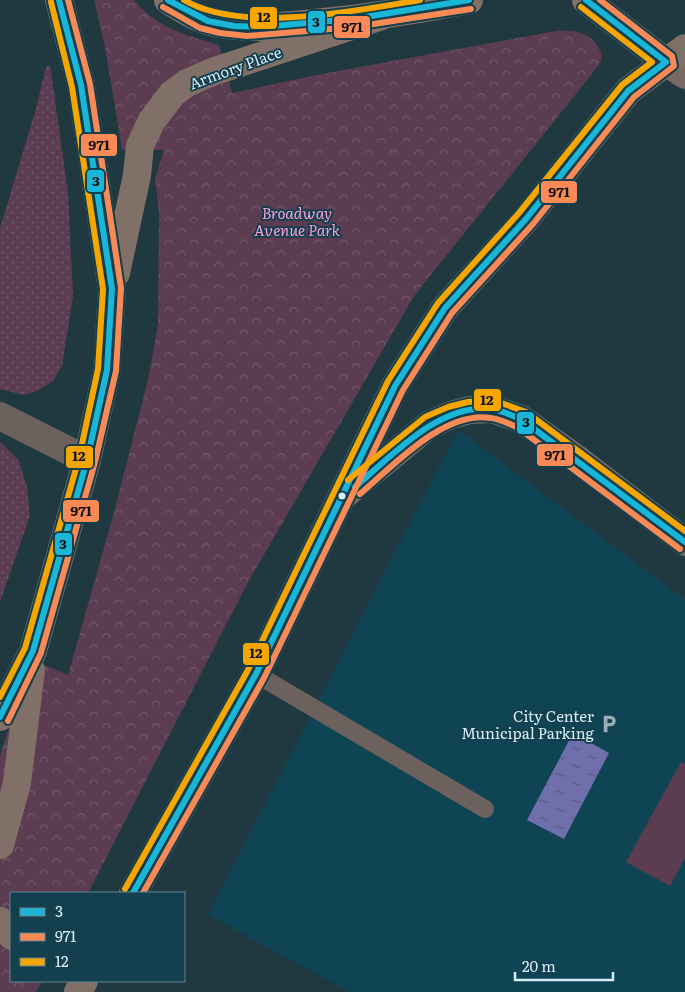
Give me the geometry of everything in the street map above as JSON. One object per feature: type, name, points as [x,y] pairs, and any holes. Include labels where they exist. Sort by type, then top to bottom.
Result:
[{"type":"main road","points":[[0,845],[17,783],[33,651],[87,460],[107,370],[112,289],[81,85],[59,0]]},
{"type":"main road","points":[[168,0],[208,21],[237,26],[285,25],[382,16],[469,0]]},
{"type":"main road","points":[[134,892],[256,674],[395,386],[444,308],[526,219],[628,91],[679,61],[586,0]]},
{"type":"main road","name":"Armory Place","points":[[112,289],[137,174],[140,146],[151,122],[172,94],[187,82],[212,72],[382,16]]},
{"type":"main road","points":[[342,496],[429,425],[451,415],[470,410],[492,409],[521,419],[581,462],[685,542]]},
{"type":"main road","points":[[0,717],[33,651]]},
{"type":"main road","points":[[0,921],[10,934]]},
{"type":"street","points":[[0,416],[87,460]]},
{"type":"lane","points":[[256,674],[485,809]]},
{"type":"shaded area","points":[[458,430],[685,599],[685,992],[350,992],[208,915]]},
{"type":"green space","name":"Broadway Avenue Park","points":[[94,0],[134,0],[142,9],[162,24],[184,34],[219,45],[232,93],[327,73],[556,31],[571,31],[585,34],[595,42],[602,56],[599,65],[414,296],[247,584],[89,892],[10,892],[10,982],[41,982],[36,992],[0,992],[0,756],[30,659],[68,675],[113,516],[147,384],[158,326],[159,211],[155,179],[164,150],[122,150],[105,47]]},
{"type":"green space","points":[[50,65],[68,192],[73,296],[62,366],[53,381],[39,390],[24,395],[0,389],[0,228],[35,112],[46,67]]},
{"type":"green space","points":[[0,442],[18,459],[27,486],[30,516],[0,602]]},
{"type":"green space","points":[[681,762],[685,764],[685,858],[670,886],[626,862]]},
{"type":"water","points":[[573,733],[609,753],[564,839],[527,820]]},
{"type":"transit line","name":"3","points":[[0,717],[33,651],[87,460],[107,370],[112,289],[81,85],[59,0]]},
{"type":"transit line","name":"971","points":[[8,721],[41,653],[95,462],[116,371],[121,288],[90,84],[68,0]]},
{"type":"transit line","name":"3","points":[[168,0],[208,21],[234,26],[261,27],[353,19],[469,0]]},
{"type":"transit line","name":"12","points":[[184,0],[208,10],[236,16],[267,18],[332,14],[420,0]]},
{"type":"transit line","name":"3","points":[[134,892],[256,674],[395,386],[445,308],[526,219],[628,91],[666,62],[586,0]]},
{"type":"transit line","name":"971","points":[[144,892],[264,678],[403,390],[452,313],[533,224],[634,97],[674,66],[672,56],[600,0]]},
{"type":"transit line","name":"12","points":[[0,697],[25,648],[79,458],[98,369],[103,289],[72,87],[51,2]]},
{"type":"transit line","name":"971","points":[[163,7],[200,28],[220,33],[247,36],[354,27],[471,9]]},
{"type":"transit line","name":"12","points":[[125,889],[248,670],[388,381],[438,303],[519,213],[622,85],[652,62],[581,7]]},
{"type":"transit line","name":"12","points":[[348,480],[425,417],[448,407],[468,402],[493,400],[526,412],[685,531]]},
{"type":"transit line","name":"3","points":[[355,487],[400,447],[435,423],[454,414],[473,409],[492,409],[521,419],[685,542]]},
{"type":"transit line","name":"971","points":[[360,494],[420,443],[438,431],[455,423],[473,418],[491,418],[517,427],[680,549]]},
{"type":"place","name":"City Center Municipal Parking","points":[[609,724]]}]
